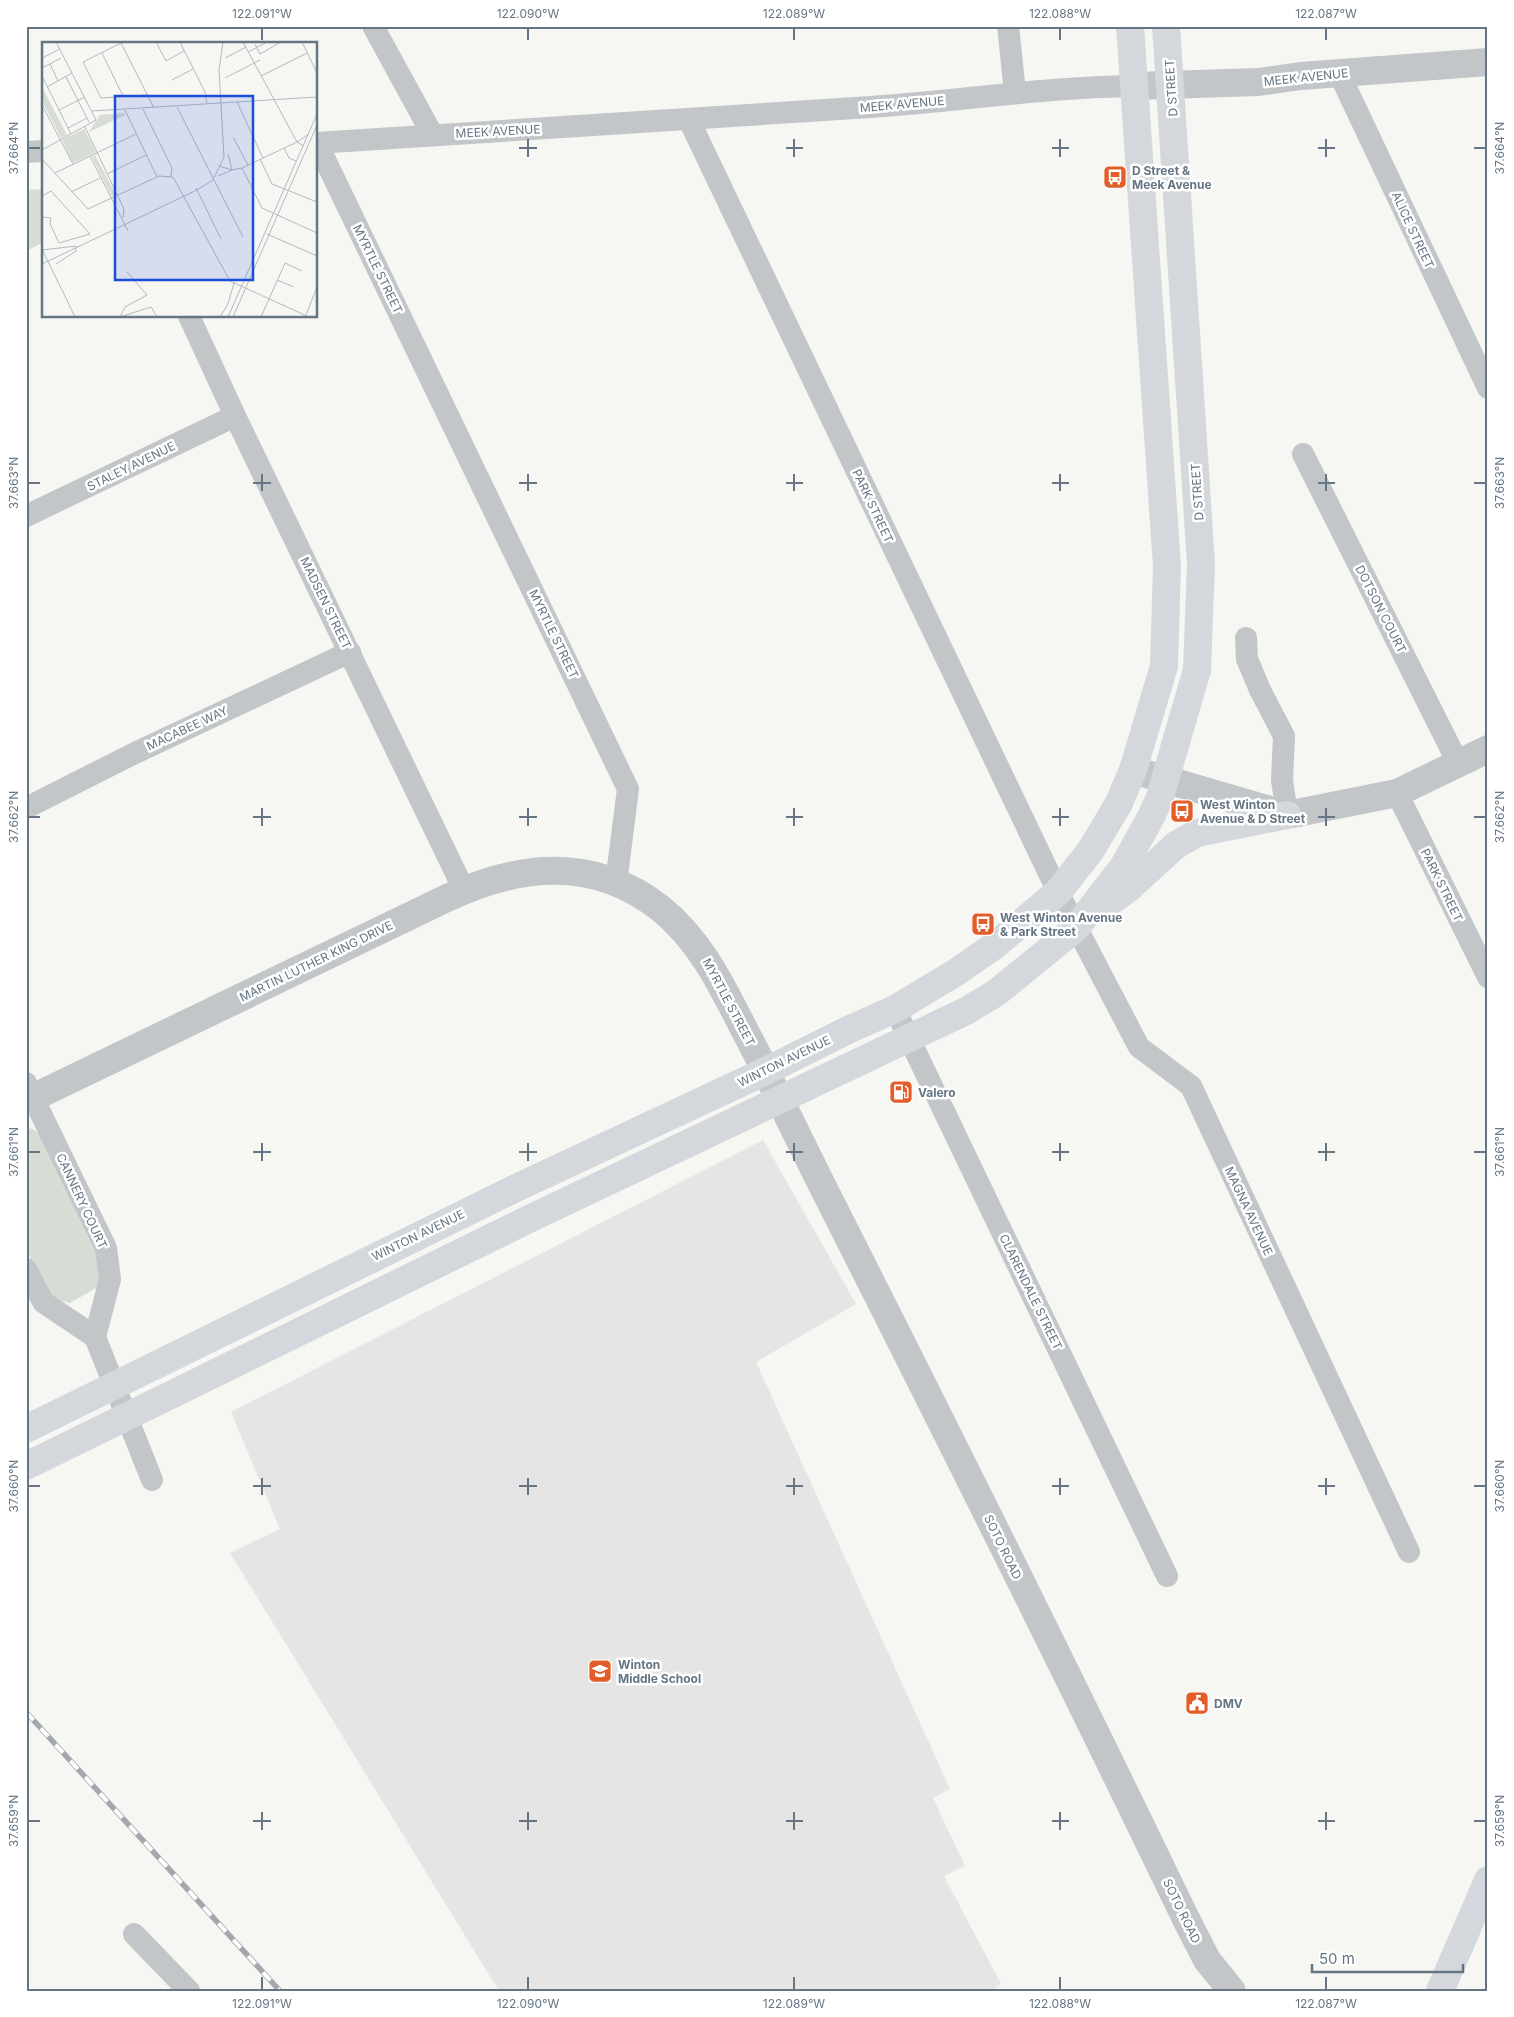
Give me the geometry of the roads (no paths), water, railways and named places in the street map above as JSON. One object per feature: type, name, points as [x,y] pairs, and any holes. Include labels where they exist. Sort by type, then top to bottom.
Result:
[{"type":"main road","points":[[1130,26],[1167,566],[1164,666],[1133,770]]},
{"type":"main road","name":"D STREET","points":[[1080,924],[1123,867],[1151,817],[1166,780],[1197,670],[1201,564],[1166,26]]},
{"type":"main road","name":"WINTON AVENUE","points":[[26,1429],[523,1184],[895,1009],[955,973],[994,946],[1058,892],[1091,850],[1119,803],[1133,770]]},
{"type":"main road","points":[[26,1466],[529,1219],[966,1011],[996,993],[1080,924],[1129,888],[1176,845],[1196,833],[1287,815]]},
{"type":"main road","points":[[1440,1991],[1488,1880]]},
{"type":"street","points":[[373,26],[432,134]]},
{"type":"street","points":[[1008,26],[1014,92]]},
{"type":"street","name":"MEEK AVENUE","points":[[318,143],[884,106],[1014,92],[1258,82],[1301,76],[1488,62]]},
{"type":"street","name":"ALICE STREET","points":[[1339,73],[1488,388]]},
{"type":"street","name":"PARK STREET","points":[[689,120],[1058,892]]},
{"type":"street","name":"MYRTLE STREET","points":[[318,145],[628,789],[616,883],[658,906],[694,942],[713,968],[780,1100]]},
{"type":"street","points":[[26,152],[42,151]]},
{"type":"street","name":"MADSEN STREET","points":[[190,318],[235,416],[464,890]]},
{"type":"street","name":"STALEY AVENUE","points":[[26,516],[235,416]]},
{"type":"street","name":"DOTSON COURT","points":[[1304,454],[1458,763]]},
{"type":"street","points":[[1246,638],[1247,659],[1260,690],[1284,736],[1282,780],[1287,815]]},
{"type":"street","name":"MACABEE WAY","points":[[26,808],[135,753],[350,652]]},
{"type":"street","points":[[1133,770],[1287,815],[1397,793],[1488,749]]},
{"type":"street","name":"PARK STREET","points":[[1397,793],[1488,976]]},
{"type":"street","name":"MARTIN LUTHER KING DRIVE","points":[[29,1094],[464,890],[487,881],[508,875],[541,870],[588,874],[616,883]]},
{"type":"street","name":"MAGNA AVENUE","points":[[1058,892],[1080,924],[1139,1047],[1191,1086],[1409,1552]]},
{"type":"street","name":"CLARENDALE STREET","points":[[895,1009],[1167,1576]]},
{"type":"street","name":"CANNERY COURT","points":[[29,1094],[106,1248],[110,1279],[95,1336]]},
{"type":"street","name":"SOTO ROAD","points":[[780,1100],[1030,1600],[1184,1918],[1207,1960],[1232,1991]]},
{"type":"street","points":[[26,1269],[43,1302],[95,1336],[152,1480]]},
{"type":"street","points":[[134,1934],[188,1991]]},
{"type":"railway","points":[[26,1712],[280,1991]]},
{"type":"place","name":"D Street & Meek Avenue","points":[[1115,177]]},
{"type":"place","name":"West Winton Avenue & D Street","points":[[1182,811]]},
{"type":"place","name":"West Winton Avenue & Park Street","points":[[983,924]]},
{"type":"place","name":"Valero","points":[[901,1092]]},
{"type":"place","name":"Winton Middle School","points":[[600,1671]]},
{"type":"place","name":"DMV","points":[[1197,1703]]}]
